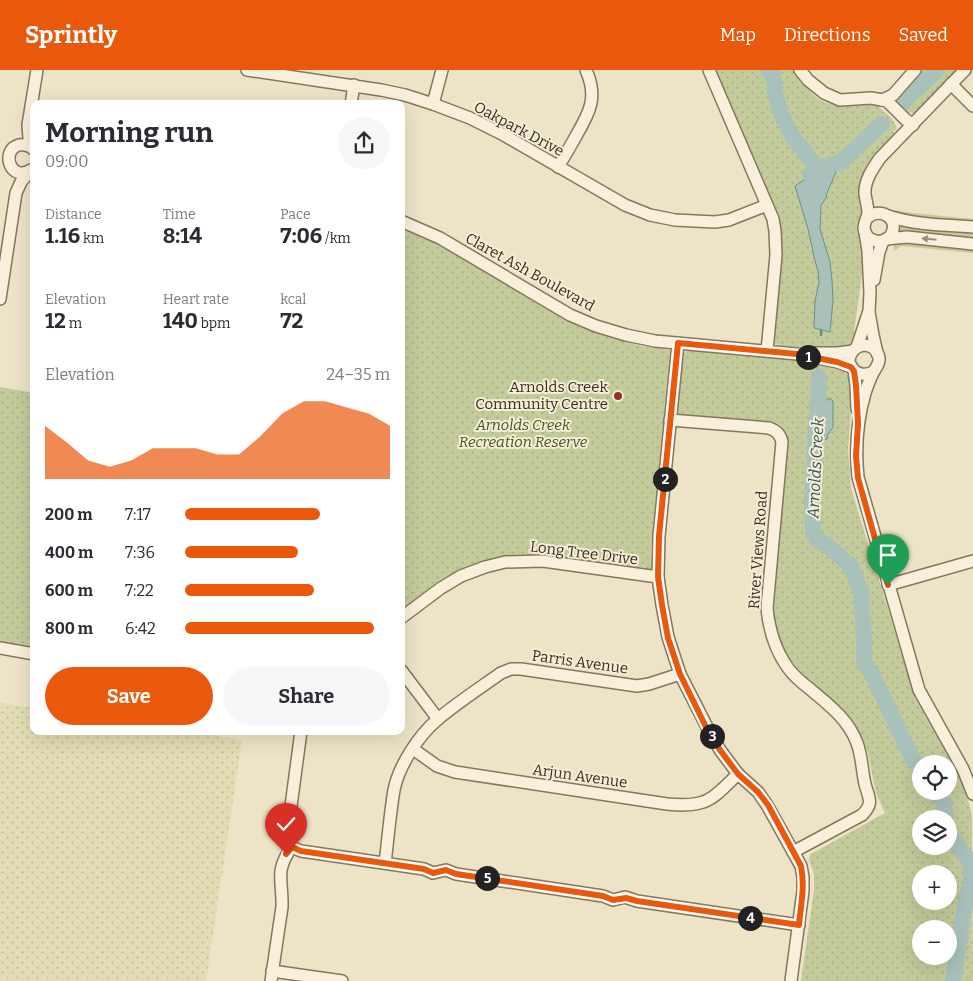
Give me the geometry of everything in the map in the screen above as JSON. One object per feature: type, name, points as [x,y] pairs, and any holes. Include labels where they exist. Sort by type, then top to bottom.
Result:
[{"type":"street","points":[[32,100],[37,70]]},
{"type":"street","name":"Oakpark Drive","points":[[247,70],[308,74],[397,93],[433,104],[470,118],[502,134],[624,205],[650,215],[675,220],[722,221],[767,205]]},
{"type":"street","points":[[433,104],[442,70]]},
{"type":"street","points":[[558,167],[591,109],[592,90],[590,78],[586,70]]},
{"type":"street","points":[[709,70],[773,219],[776,242],[767,352]]},
{"type":"street","points":[[800,70],[808,80],[824,92],[840,100],[871,98],[887,101],[904,119],[913,125]]},
{"type":"street","points":[[882,100],[892,95],[915,70]]},
{"type":"street","points":[[858,424],[865,392],[879,363],[872,335],[869,311],[870,293],[867,243],[864,227],[868,218],[867,181],[880,158],[965,70]]},
{"type":"street","points":[[951,84],[973,106]]},
{"type":"street","points":[[352,100],[354,85]]},
{"type":"street","points":[[30,113],[28,125],[30,139]]},
{"type":"street","points":[[16,193],[14,178],[7,163],[8,149],[24,135],[28,125]]},
{"type":"street","points":[[8,149],[22,144],[30,147]]},
{"type":"street","points":[[7,163],[21,173],[30,170]]},
{"type":"street","points":[[0,299],[16,193],[21,182],[30,171]]},
{"type":"street","points":[[866,197],[876,209],[898,220],[973,227]]},
{"type":"street","points":[[868,218],[875,213],[886,215],[893,226],[891,234],[884,240],[879,252],[870,293]]},
{"type":"street","name":"Claret Ash Boulevard","points":[[405,223],[440,238],[570,315],[596,326],[626,335],[655,341],[797,354],[845,352],[855,349]]},
{"type":"street","points":[[865,232],[870,239],[879,241],[907,237],[973,244]]},
{"type":"street","points":[[869,311],[849,362],[853,369],[856,385],[858,424],[856,456],[858,478],[919,690],[963,769],[973,794]]},
{"type":"street","points":[[678,343],[659,536],[658,577],[662,605],[668,638],[680,674],[706,727],[738,774],[758,792],[768,805],[801,866],[803,891],[791,981]]},
{"type":"street","points":[[855,349],[864,345],[869,346],[877,353]]},
{"type":"street","name":"Claret Ash Boulevard","points":[[797,354],[837,362],[853,369]]},
{"type":"street","points":[[853,369],[864,375],[873,372]]},
{"type":"street","name":"River Views Road","points":[[670,420],[769,428],[776,431],[782,442],[767,608],[769,624],[779,654],[789,670],[836,712],[851,732],[859,750],[870,803],[868,809],[862,815],[793,852]]},
{"type":"street","name":"Long Tree Drive","points":[[405,615],[441,588],[461,576],[505,562],[543,561],[658,577]]},
{"type":"street","points":[[888,585],[973,561]]},
{"type":"street","points":[[0,648],[30,653]]},
{"type":"street","name":"Parris Avenue","points":[[385,863],[394,790],[404,762],[423,735],[438,719],[501,673],[511,669],[521,669],[637,686],[680,674]]},
{"type":"street","points":[[405,675],[438,719]]},
{"type":"street","points":[[300,735],[286,836],[292,847],[301,851],[424,869],[433,873],[446,870],[456,874],[603,896],[613,900],[626,898],[799,925]]},
{"type":"street","name":"Arjun Avenue","points":[[413,749],[437,766],[455,772],[667,804],[686,805],[704,802],[720,791],[738,774]]},
{"type":"street","points":[[963,769],[973,782]]},
{"type":"street","points":[[292,847],[282,862],[280,874],[283,897],[272,976],[342,981]]},
{"type":"shaded area","points":[[0,703],[30,707],[30,735],[210,735],[242,740],[206,981],[0,981]]},
{"type":"green space","points":[[711,70],[794,70],[811,92],[823,102],[830,104],[875,104],[889,116],[896,126],[897,130],[893,131],[896,136],[869,165],[860,181],[859,191],[862,208],[859,231],[864,260],[853,339],[843,349],[780,345],[775,343],[771,337],[780,242]]},
{"type":"green space","points":[[910,70],[957,70],[919,111],[914,115],[912,112],[906,116],[889,94]]},
{"type":"green space","points":[[895,210],[973,219],[973,253],[901,246],[894,251]]},
{"type":"green space","name":"Arnolds Creek Recreation Reserve","points":[[405,231],[442,246],[561,318],[612,338],[641,346],[670,350],[651,549],[652,571],[544,555],[500,556],[468,566],[441,579],[405,607]]},
{"type":"green space","points":[[689,350],[796,359],[845,372],[850,378],[851,413],[848,449],[851,488],[915,698],[947,755],[912,755],[912,800],[957,800],[957,772],[967,796],[972,815],[973,981],[801,981],[814,890],[814,874],[809,859],[811,854],[885,813],[876,793],[865,744],[857,728],[841,707],[805,677],[782,649],[775,625],[772,605],[781,429],[675,417],[682,354]]},
{"type":"green space","points":[[0,387],[30,392],[30,647],[0,641]]},
{"type":"water","points":[[840,163],[826,198],[821,205],[820,229],[830,262],[832,281],[833,300],[830,332],[814,328],[815,301],[819,282],[818,271],[795,186],[811,175],[817,168]]},
{"type":"water","points":[[830,398],[833,401],[833,427],[827,439],[824,440],[821,437],[820,439],[816,437],[815,418],[821,399],[828,400]]},
{"type":"waterway","points":[[768,70],[773,75],[781,114],[792,136],[817,168],[811,175]]},
{"type":"waterway","points":[[903,102],[937,70]]},
{"type":"waterway","points":[[817,168],[840,163],[882,124]]},
{"type":"waterway","points":[[821,330],[821,335]]},
{"type":"waterway","name":"Arnolds Creek","points":[[819,377],[812,500],[813,532],[817,540],[828,546],[850,565],[861,592],[864,663],[873,676],[912,758]]},
{"type":"waterway","name":"Arnolds Creek","points":[[942,800],[945,810]]},
{"type":"waterway","name":"Arnolds Creek","points":[[953,981],[966,899],[971,883],[971,868],[966,856],[957,844]]},
{"type":"place","name":"Arnolds Creek Community Centre","points":[[618,396]]},
{"type":"route","points":[[286,854],[292,847],[301,851],[424,869],[433,873],[446,870],[456,874],[603,896],[613,900],[626,898],[799,925],[803,891],[801,866],[768,805],[758,792],[738,774],[706,727],[680,674],[668,638],[658,577],[659,536],[678,343],[797,354],[837,362],[851,367],[854,371],[856,385],[858,424],[856,456],[858,478],[888,585]]}]
